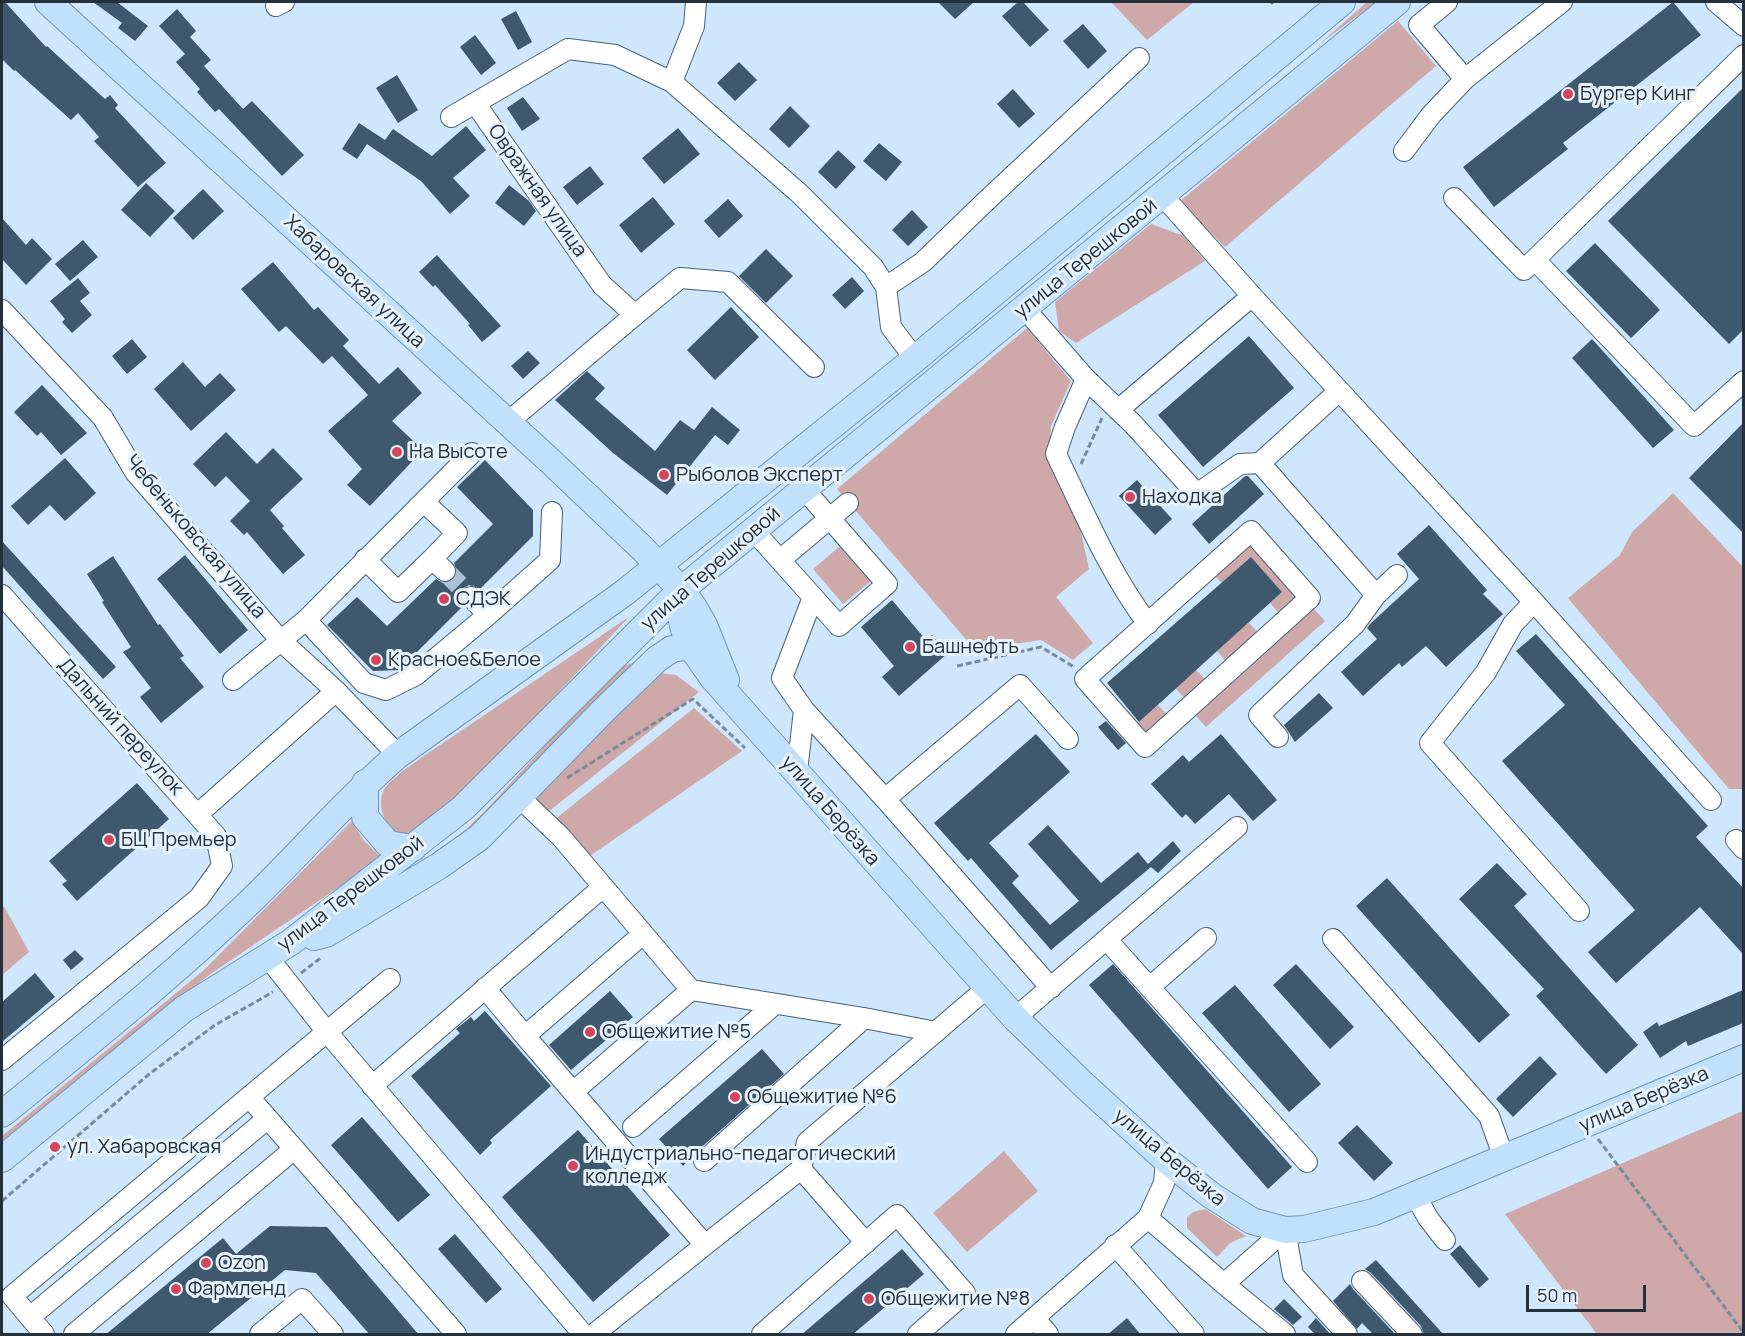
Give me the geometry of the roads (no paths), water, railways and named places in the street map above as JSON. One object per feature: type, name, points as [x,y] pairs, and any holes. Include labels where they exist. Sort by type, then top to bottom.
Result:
[{"type":"main road","name":"Хабаровская улица","points":[[48,2],[508,422],[658,565]]},
{"type":"main road","name":"улица Терешковой","points":[[2,1114],[126,1013],[255,897],[365,783],[398,755],[597,613],[658,565],[915,359],[1341,2]]},
{"type":"main road","name":"улица Терешковой","points":[[2,1159],[184,1009],[291,942],[463,808],[681,590],[1397,2]]},
{"type":"main road","name":"улица Берёзка","points":[[658,565],[681,590],[704,625],[735,703]]},
{"type":"main road","name":"улица Берёзка","points":[[681,590],[679,612],[683,631],[690,646],[713,678],[987,988],[1085,1086],[1166,1160],[1232,1210],[1252,1221],[1285,1230],[1304,1229],[1374,1212],[1743,1058]]},
{"type":"main road","points":[[291,942],[326,934],[439,866],[480,837],[657,658],[672,649],[690,646]]},
{"type":"main road","points":[[365,783],[365,817],[387,844],[413,848]]},
{"type":"street","points":[[672,82],[694,26],[696,2]]},
{"type":"street","points":[[1447,2],[1419,25],[1465,79]]},
{"type":"street","points":[[1404,151],[1431,115],[1465,79],[1562,2]]},
{"type":"street","points":[[1716,2],[1743,26]]},
{"type":"street","name":"Овражная улица","points":[[635,315],[602,285],[475,103],[568,49],[615,56],[672,82],[800,194],[873,267],[886,287],[891,327],[915,359]]},
{"type":"street","points":[[1454,198],[1524,270],[1743,55]]},
{"type":"street","points":[[886,287],[923,262],[1139,58]]},
{"type":"street","points":[[451,117],[475,103]]},
{"type":"street","points":[[1162,195],[1534,602],[1711,800]]},
{"type":"street","points":[[1535,260],[1694,426],[1743,381]]},
{"type":"street","points":[[508,422],[680,278],[728,282],[814,367]]},
{"type":"street","points":[[1114,406],[1252,296]]},
{"type":"street","points":[[1024,309],[1086,379],[1197,494],[1240,464],[1260,463],[1339,391]]},
{"type":"street","name":"Чебеньковская улица","points":[[2,310],[103,418],[135,472],[281,641],[336,691],[398,755]]},
{"type":"street","points":[[1086,379],[1056,454],[1092,530],[1137,610],[1148,624]]},
{"type":"street","points":[[233,680],[306,620],[472,453]]},
{"type":"street","points":[[1260,463],[1376,595]]},
{"type":"street","points":[[753,530],[839,626],[887,584],[804,489]]},
{"type":"street","points":[[365,559],[398,592],[439,565],[457,533],[424,502]]},
{"type":"street","points":[[780,560],[848,503]]},
{"type":"street","points":[[306,620],[364,683],[386,690],[416,675],[550,560],[552,512]]},
{"type":"street","points":[[1251,531],[1310,598],[1145,747],[1085,679],[1148,624],[1251,531]]},
{"type":"street","points":[[1278,737],[1259,715],[1355,624],[1376,595],[1397,575]]},
{"type":"street","name":"Дальний переулок","points":[[2,595],[216,836],[222,866],[199,898],[2,1060]]},
{"type":"street","points":[[471,597],[488,615]]},
{"type":"street","points":[[813,597],[782,678],[804,710],[1052,988]]},
{"type":"street","points":[[1534,602],[1513,624],[1486,672],[1430,743],[1579,911]]},
{"type":"street","points":[[885,799],[1020,685],[1068,739]]},
{"type":"street","points":[[198,814],[336,691]]},
{"type":"street","points":[[797,772],[804,710]]},
{"type":"street","points":[[520,798],[561,837],[691,990],[936,1032]]},
{"type":"street","points":[[1015,1018],[1237,827]]},
{"type":"street","points":[[372,1086],[603,887]]},
{"type":"street","points":[[525,1036],[643,934]]},
{"type":"street","points":[[1150,987],[1206,938]]},
{"type":"street","points":[[1333,939],[1489,1116],[1504,1158]]},
{"type":"street","points":[[1107,940],[1307,1162]]},
{"type":"street","points":[[267,957],[372,1086],[583,1335]]},
{"type":"street","points":[[44,1335],[12,1296],[390,979]]},
{"type":"street","points":[[484,988],[705,1245]]},
{"type":"street","points":[[594,1335],[801,1169],[807,1142],[987,988]]},
{"type":"street","points":[[573,1092],[691,990]]},
{"type":"street","points":[[633,1127],[775,1004]]},
{"type":"street","points":[[704,1161],[864,1018]]},
{"type":"street","points":[[249,1097],[456,1335]]},
{"type":"street","points":[[30,1317],[267,1119]]},
{"type":"street","points":[[74,1335],[293,1150]]},
{"type":"street","points":[[1016,1335],[1148,1218],[1164,1183],[1166,1160]]},
{"type":"street","points":[[801,1169],[866,1243]]},
{"type":"street","points":[[1415,1195],[1428,1218],[1445,1240]]},
{"type":"street","points":[[762,1335],[897,1215],[965,1293],[918,1335]]},
{"type":"street","points":[[1148,1218],[1285,1335]]},
{"type":"street","points":[[1224,1284],[1285,1230]]},
{"type":"street","points":[[1285,1230],[1293,1275],[1347,1335]]},
{"type":"street","points":[[1115,1245],[1194,1335]]},
{"type":"street","points":[[1362,1281],[1412,1335]]},
{"type":"street","points":[[260,1335],[302,1299],[333,1335]]},
{"type":"street","points":[[1035,1319],[1048,1335]]},
{"type":"tunnel","points":[[445,571],[471,597]]},
{"type":"place","name":"Бургер Кинг","points":[[1568,94]]},
{"type":"place","name":"На Высоте","points":[[397,452]]},
{"type":"place","name":"Рыболов Эксперт","points":[[664,475]]},
{"type":"place","name":"Находка","points":[[1130,497]]},
{"type":"place","name":"СДЭК","points":[[444,599]]},
{"type":"place","name":"Башнефть","points":[[910,647]]},
{"type":"place","name":"Красное&Белое","points":[[376,660]]},
{"type":"place","name":"БЦ Премьер","points":[[109,840]]},
{"type":"place","name":"Общежитие №5","points":[[590,1032]]},
{"type":"place","name":"Общежитие №6","points":[[735,1097]]},
{"type":"place","name":"ул. Хабаровская","points":[[55,1147]]},
{"type":"place","name":"Индустриально-педагогический колледж","points":[[573,1166]]},
{"type":"place","name":"Ozon","points":[[206,1263]]},
{"type":"place","name":"Фармленд","points":[[176,1289]]},
{"type":"place","name":"Общежитие №8","points":[[869,1299]]}]
